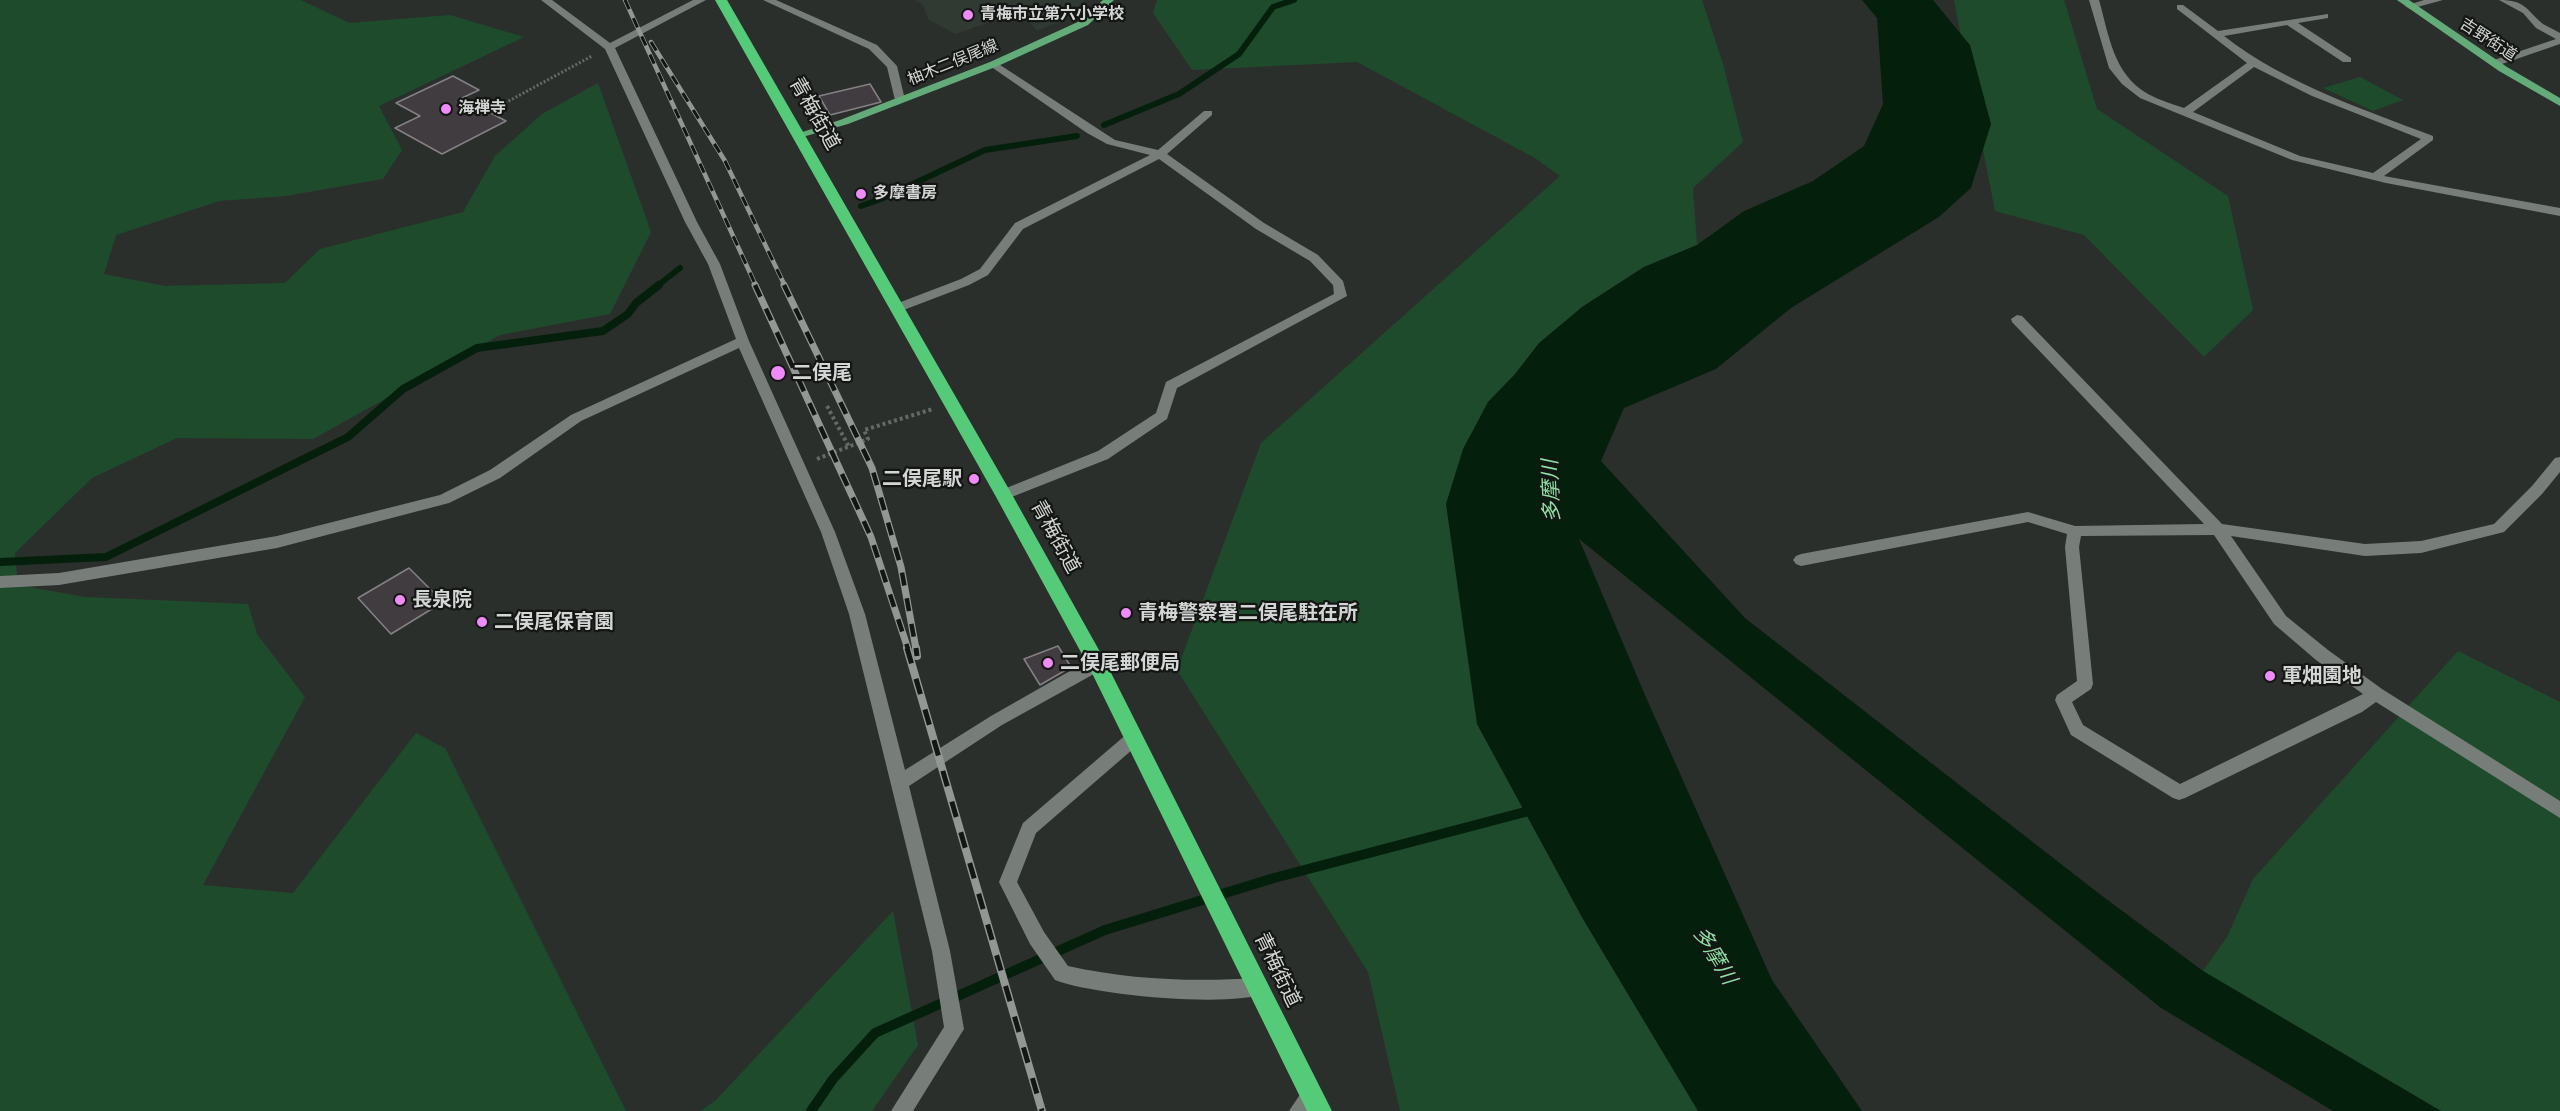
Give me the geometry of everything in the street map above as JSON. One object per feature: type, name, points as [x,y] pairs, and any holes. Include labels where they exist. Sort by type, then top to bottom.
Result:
[{"type":"highway","name":"青梅街道","points":[[721,0],[1004,495],[1097,664],[1254,976],[1310,1105]]},
{"type":"main road","name":"柚木二俣尾線","points":[[799,135],[844,122],[994,64],[1084,23],[1109,0]]},
{"type":"main road","name":"吉野街道","points":[[2406,3],[2495,63],[2560,103]]},
{"type":"street","points":[[546,0],[609,47],[691,222],[714,264],[743,340],[828,532],[857,614],[941,951],[954,1029],[901,1111]]},
{"type":"street","points":[[609,47],[701,0]]},
{"type":"street","points":[[768,0],[873,47],[892,66],[900,100]]},
{"type":"street","points":[[2094,0],[2114,68],[2144,96],[2296,158],[2375,177],[2560,212]]},
{"type":"street","points":[[2406,3],[2438,0]]},
{"type":"street","points":[[2504,0],[2527,11],[2540,27],[2560,39]]},
{"type":"street","points":[[2180,7],[2254,62],[2278,76],[2379,120],[2429,138],[2375,177]]},
{"type":"street","points":[[2217,34],[2324,16]]},
{"type":"street","points":[[2289,22],[2347,60]]},
{"type":"street","points":[[2495,63],[2560,39]]},
{"type":"street","points":[[2184,112],[2254,62]]},
{"type":"street","points":[[994,64],[1091,131],[1112,141],[1160,154],[1260,226],[1314,258],[1339,284],[1341,296],[1171,385],[1162,416],[1103,455],[1004,495]]},
{"type":"street","points":[[897,308],[965,282],[984,272],[1019,226],[1160,154],[1208,113]]},
{"type":"street","points":[[2018,319],[2218,529],[2280,620],[2322,655],[2376,694],[2560,810]]},
{"type":"street","points":[[0,582],[59,579],[277,542],[444,500],[495,474],[576,418],[743,340]]},
{"type":"street","points":[[1801,560],[2028,517],[2075,531],[2218,529],[2365,550],[2421,547],[2499,528],[2537,490],[2560,462]]},
{"type":"street","points":[[2075,531],[2072,547],[2085,684],[2063,700],[2078,730],[2179,793],[2376,694]]},
{"type":"street","points":[[900,783],[1029,700],[1097,664]]},
{"type":"street","points":[[1134,738],[1029,828],[1008,882],[1037,938],[1062,974],[1096,982],[1178,991],[1254,976]]},
{"type":"path","points":[[505,104],[609,47]]},
{"type":"path","points":[[843,449],[868,440],[864,430],[951,403]]},
{"type":"path","points":[[827,406],[849,447]]},
{"type":"shaded area","points":[[0,0],[301,0],[349,23],[450,15],[524,37],[379,106],[402,150],[383,179],[286,196],[219,201],[116,235],[104,274],[165,286],[285,283],[320,249],[463,212],[495,156],[542,114],[598,83],[651,232],[610,314],[500,335],[313,439],[177,438],[92,478],[15,553],[18,585],[85,597],[248,604],[257,634],[305,697],[203,885],[293,893],[416,733],[445,748],[626,1111],[0,1111]]},
{"type":"shaded area","name":"青梅市立第六小学校","points":[[914,0],[1085,0],[1065,19],[1037,31],[1020,11],[956,34],[929,20],[923,5]]},
{"type":"shaded area","points":[[1157,0],[1702,0],[1723,64],[1743,142],[1693,188],[1697,245],[1644,267],[1582,307],[1488,402],[1477,724],[1583,919],[1698,1111],[1400,1111],[1368,972],[1177,670],[1261,443],[1560,176],[1535,158],[1357,62],[1192,70],[1153,13]]},
{"type":"shaded area","points":[[1954,0],[2064,0],[2097,109],[2228,196],[2253,310],[2204,357],[2084,235],[1995,211]]},
{"type":"shaded area","points":[[2360,77],[2403,100],[2373,111],[2323,88]]},
{"type":"shaded area","points":[[2458,651],[2560,702],[2560,1111],[2441,1111],[2203,971],[2227,937],[2253,879]]},
{"type":"shaded area","points":[[893,911],[918,1045],[872,1111],[701,1111],[716,1100]]},
{"type":"water","name":"多摩川","points":[[1862,0],[1933,0],[1970,45],[1991,124],[1971,188],[1939,217],[1791,308],[1716,369],[1624,408],[1601,461],[1745,618],[2097,892],[2203,971],[2441,1111],[2333,1111],[2161,1008],[1579,539],[1645,695],[1772,980],[1862,1111],[1698,1111],[1583,919],[1477,724],[1446,504],[1463,449],[1488,402],[1515,374],[1539,343],[1582,307],[1644,267],[1697,245],[1744,211],[1813,181],[1864,146],[1883,104],[1877,18]]},
{"type":"building","name":"海禅寺","points":[[453,76],[479,90],[462,98],[506,121],[442,154],[395,128],[420,116],[396,103]]},
{"type":"building","points":[[870,84],[881,102],[830,115],[819,96]]},
{"type":"building","name":"長泉院","points":[[409,568],[443,602],[391,634],[358,598]]},
{"type":"building","name":"二俣尾郵便局","points":[[1058,646],[1071,667],[1040,685],[1024,659]]},
{"type":"waterway","points":[[1104,125],[1179,94],[1239,54],[1273,7],[1294,0]]},
{"type":"waterway","points":[[861,206],[881,199],[985,150],[1077,136]]},
{"type":"waterway","points":[[657,286],[680,268]]},
{"type":"waterway","points":[[0,562],[106,557],[348,437],[403,389],[477,348],[603,331],[628,314],[636,303],[659,285]]},
{"type":"waterway","points":[[811,1111],[833,1079],[875,1033],[1105,930],[1274,878],[1525,812],[1531,803]]},
{"type":"railway","points":[[625,0],[756,286]]},
{"type":"railway","points":[[651,42],[725,161],[785,286]]},
{"type":"railway","points":[[755,285],[871,537],[908,649]]},
{"type":"railway","points":[[784,285],[872,468],[901,567],[916,649]]},
{"type":"railway","points":[[907,648],[1042,1111]]},
{"type":"railway","points":[[916,648],[917,656]]},
{"type":"place","name":"青梅市立第六小学校","points":[[968,15]]},
{"type":"place","name":"海禅寺","points":[[446,109]]},
{"type":"place","name":"多摩書房","points":[[861,194]]},
{"type":"place","name":"二俣尾","points":[[778,373]]},
{"type":"place","name":"二俣尾駅","points":[[974,479]]},
{"type":"place","name":"長泉院","points":[[400,600]]},
{"type":"place","name":"青梅警察署二俣尾駐在所","points":[[1126,613]]},
{"type":"place","name":"二俣尾保育園","points":[[482,622]]},
{"type":"place","name":"二俣尾郵便局","points":[[1048,663]]},
{"type":"place","name":"軍畑園地","points":[[2270,676]]}]
